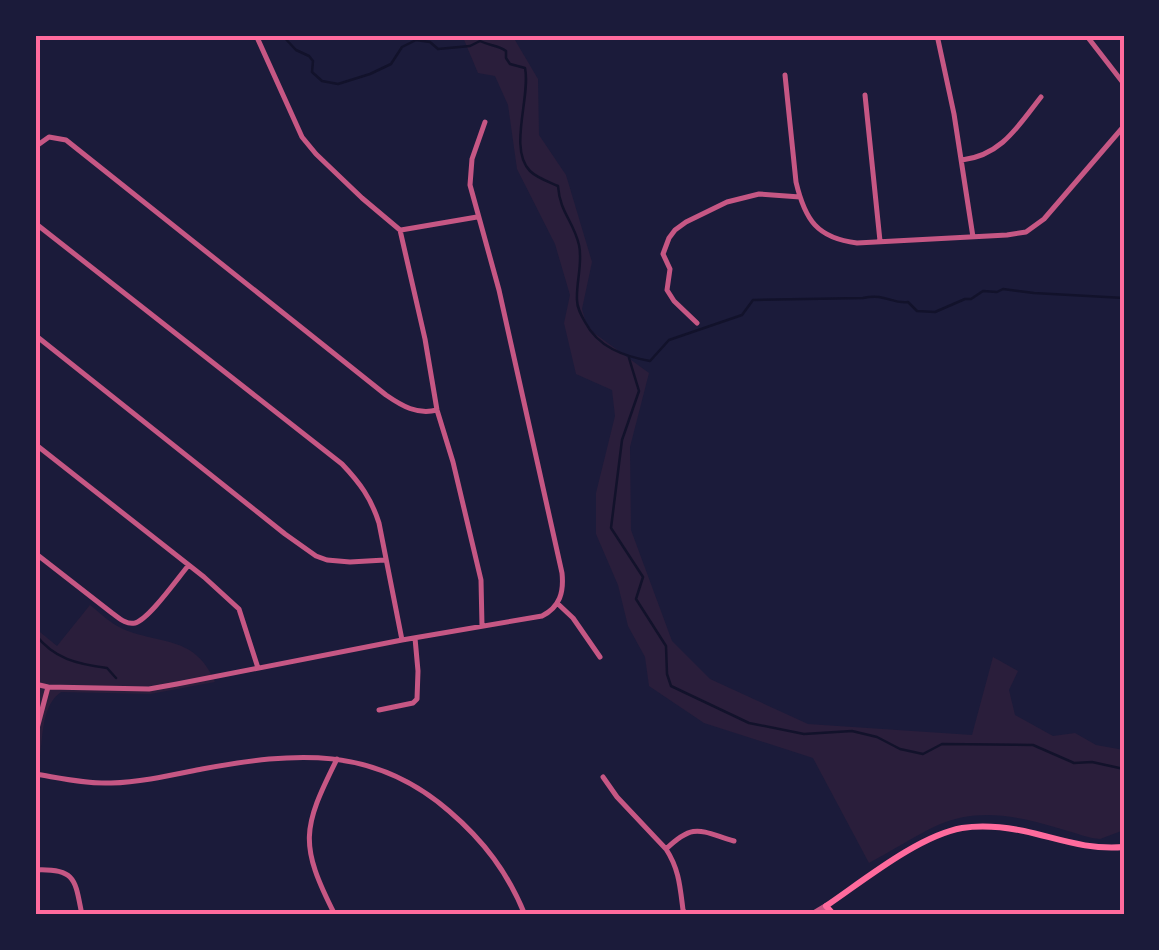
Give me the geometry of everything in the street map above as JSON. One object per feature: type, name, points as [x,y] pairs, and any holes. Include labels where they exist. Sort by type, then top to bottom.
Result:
[{"type":"main road","points":[[834,915],[826,906],[908,852],[960,828],[990,826],[1093,848],[1124,848]]},
{"type":"street","points":[[256,35],[302,137],[350,187],[400,230],[437,410],[454,462],[482,580],[482,626]]},
{"type":"street","points":[[936,35],[974,237]]},
{"type":"street","points":[[1086,35],[1123,81]]},
{"type":"street","points":[[786,75],[800,197],[816,227],[840,241],[1026,232],[1055,207],[1124,126]]},
{"type":"street","points":[[865,95],[880,242]]},
{"type":"street","points":[[962,160],[996,150],[1042,97]]},
{"type":"street","points":[[35,684],[149,688],[542,616],[557,603],[562,593],[562,573],[504,310],[470,184],[484,122]]},
{"type":"street","points":[[35,146],[50,138],[66,140],[398,404],[415,410],[437,410]]},
{"type":"street","points":[[697,323],[667,290],[670,269],[663,254],[669,238],[686,222],[744,196],[800,197]]},
{"type":"street","points":[[400,230],[477,217]]},
{"type":"street","points":[[35,222],[342,464],[361,484],[374,505],[379,524],[402,640]]},
{"type":"street","points":[[35,335],[316,556],[336,562],[385,560]]},
{"type":"street","points":[[35,444],[239,609],[258,668]]},
{"type":"street","points":[[35,553],[132,624],[148,613],[188,566]]},
{"type":"street","points":[[557,603],[566,609],[600,656]]},
{"type":"street","points":[[379,710],[417,699],[415,638]]},
{"type":"street","points":[[35,736],[48,687]]},
{"type":"street","points":[[35,774],[114,783],[297,756],[337,759],[384,771],[435,799],[481,841],[496,859],[526,915]]},
{"type":"street","points":[[335,915],[313,864],[309,840],[315,804],[337,759]]},
{"type":"street","points":[[603,777],[666,848],[678,869],[686,915]]},
{"type":"street","points":[[666,848],[692,830],[734,842]]},
{"type":"street","points":[[35,870],[51,870],[72,878],[82,915]]},
{"type":"street","points":[[811,915],[826,906]]},
{"type":"street","points":[[178,915],[239,915]]},
{"type":"shaded area","points":[[462,35],[512,35],[538,79],[539,135],[566,175],[592,262],[582,309],[586,323],[649,373],[630,447],[631,530],[672,641],[710,679],[808,724],[972,735],[993,657],[1018,671],[1009,690],[1015,715],[1053,736],[1075,733],[1096,745],[1124,750],[1124,830],[1100,839],[1016,818],[977,815],[938,825],[869,863],[813,758],[704,723],[649,686],[645,657],[628,626],[618,585],[596,534],[596,493],[615,416],[612,390],[576,374],[564,323],[570,295],[555,244],[517,169],[508,105],[495,76],[478,73]]},
{"type":"shaded area","points":[[90,605],[123,629],[187,649],[198,656],[215,682],[150,694],[61,692],[47,712],[40,756],[35,758],[35,628],[57,646]]},
{"type":"waterway","points":[[282,35],[296,50],[309,56],[313,61],[312,72],[322,81],[338,84],[391,64],[402,47],[416,40],[430,42],[438,49],[470,46],[480,41],[503,49],[510,64],[525,68],[520,136],[524,161],[530,171],[558,186],[579,245],[577,300],[582,317],[604,344],[630,356],[650,361],[669,340],[742,315],[753,300],[877,297],[908,302],[917,311],[935,312],[983,291],[1003,289],[1124,298]]},
{"type":"waterway","points":[[629,358],[639,391],[622,440],[611,528],[643,577],[636,599],[666,646],[671,686],[749,723],[804,734],[852,731],[923,754],[942,744],[1033,745],[1074,763],[1092,762],[1124,769]]},
{"type":"waterway","points":[[35,634],[58,655],[107,668],[116,678]]}]
